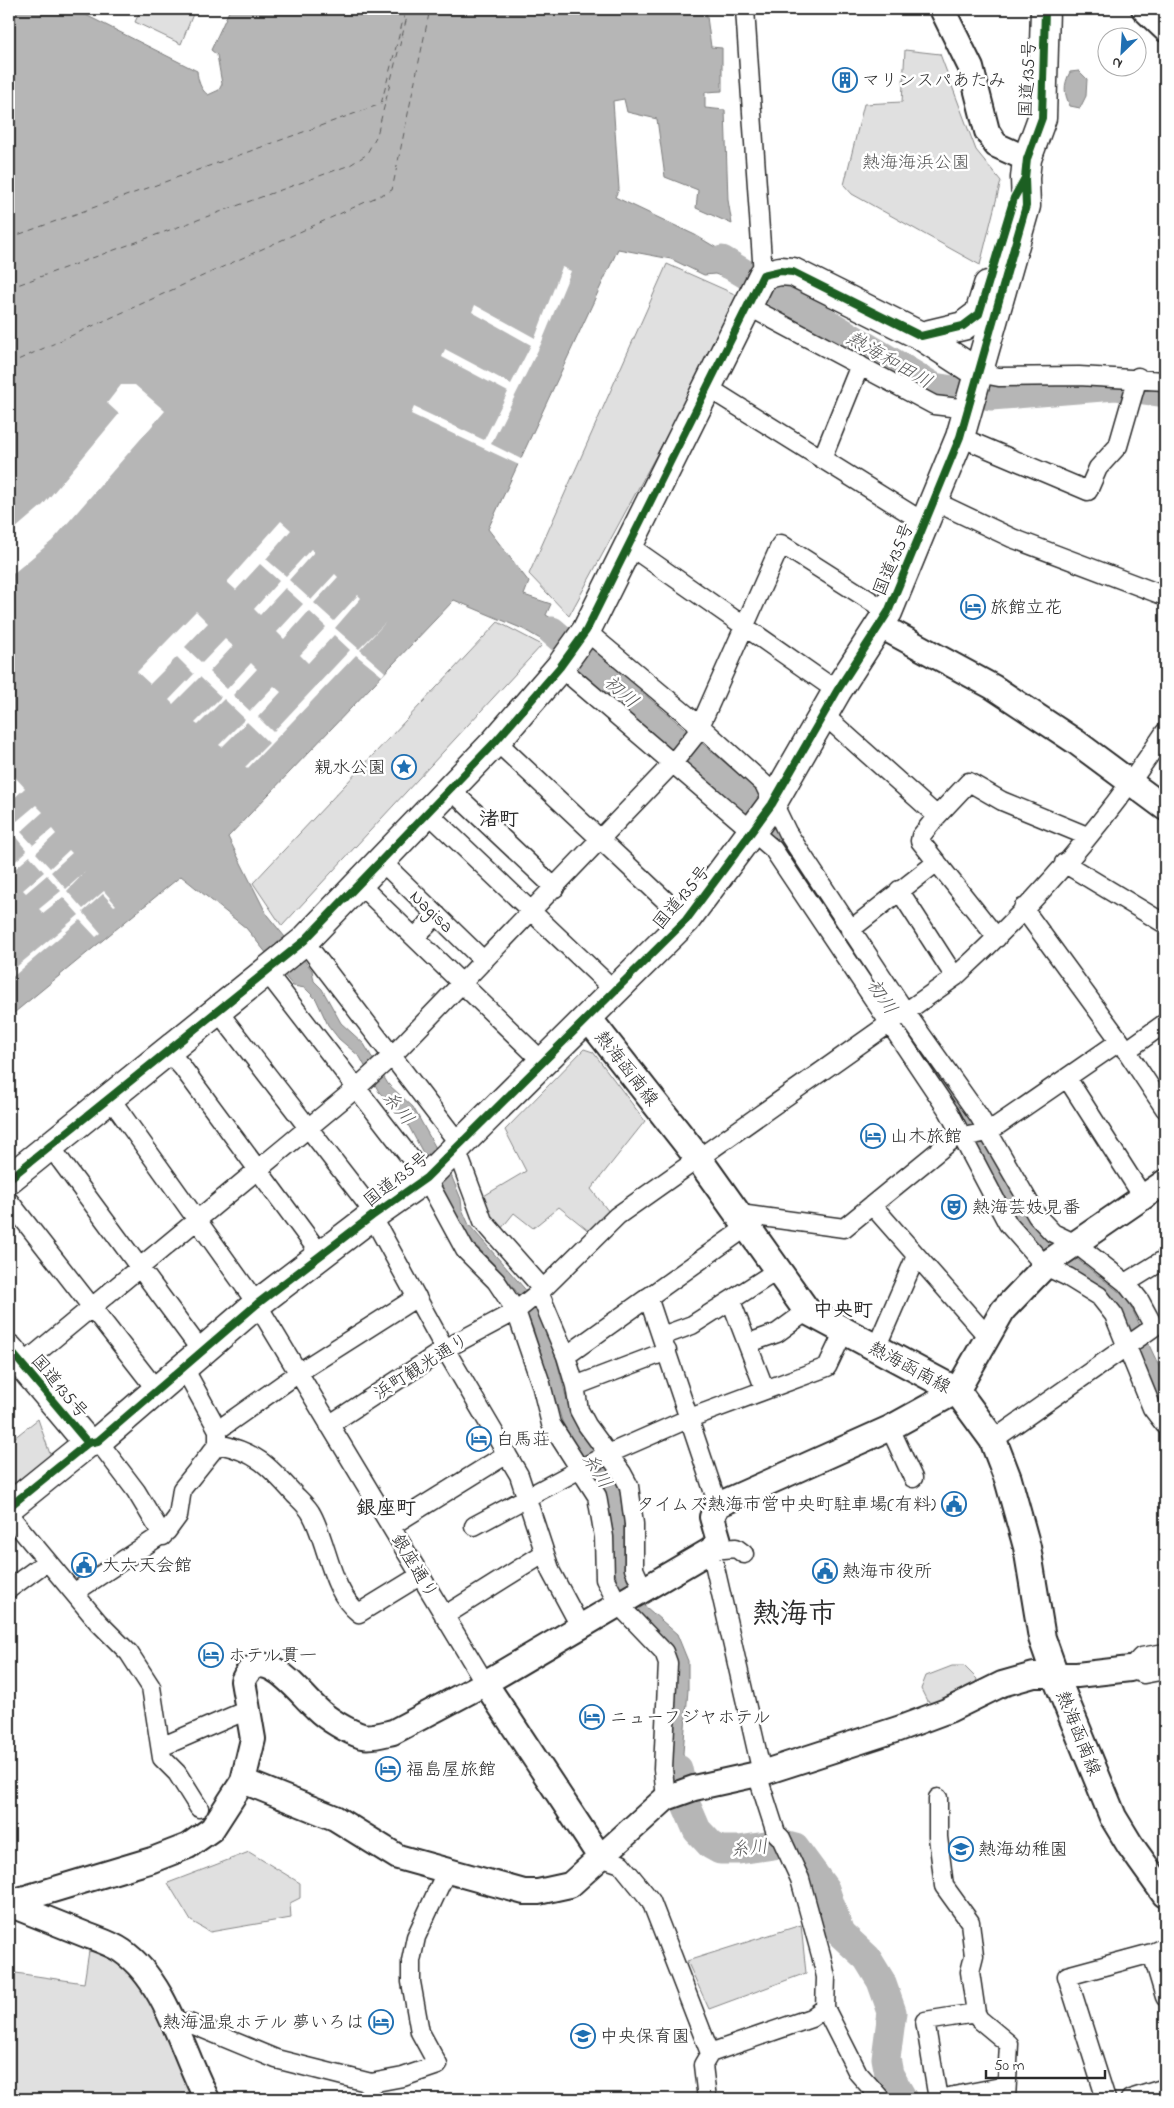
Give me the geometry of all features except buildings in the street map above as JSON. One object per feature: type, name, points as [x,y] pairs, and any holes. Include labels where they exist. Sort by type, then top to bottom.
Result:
[{"type":"highway","name":"国道135号","points":[[921,336],[963,326],[979,314],[1014,198],[1042,118],[1045,9]]},
{"type":"highway","name":"国道135号","points":[[9,1507],[158,1392],[257,1304],[445,1160],[542,1061],[686,920],[746,825],[772,804],[837,692],[883,619],[930,512],[960,437],[1026,206],[1026,168]]},
{"type":"highway","points":[[9,1179],[299,944],[450,790],[496,741],[560,667],[586,631],[746,305],[763,275],[780,271],[792,272],[921,336],[978,373]]},
{"type":"highway","name":"国道135号","points":[[14,1359],[93,1442]]},
{"type":"main road","name":"熱海函南線","points":[[588,1018],[698,1158],[808,1311],[957,1391],[992,1440],[1008,1478],[1027,1547],[1042,1638],[1055,1674],[1113,1817],[1130,1845],[1165,1894]]},
{"type":"street","points":[[745,9],[763,275]]},
{"type":"street","points":[[942,9],[971,68],[987,131],[996,144],[1026,168]]},
{"type":"street","points":[[1144,9],[1165,30]]},
{"type":"street","points":[[746,305],[934,405],[969,407]]},
{"type":"street","points":[[822,459],[860,366]]},
{"type":"street","points":[[978,373],[999,377],[1136,384],[1165,381]]},
{"type":"street","points":[[960,437],[1088,491],[1098,468],[1118,446],[1136,384]]},
{"type":"street","points":[[707,387],[822,459],[930,512],[1012,538],[1165,596]]},
{"type":"street","points":[[14,1359],[90,1307],[358,1087],[392,1056],[532,912],[673,763],[698,730],[781,544],[883,619],[992,687],[1132,782],[1165,808]]},
{"type":"street","points":[[628,545],[837,692]]},
{"type":"street","points":[[586,631],[698,730],[764,784],[786,832],[906,1014],[988,1132],[1037,1216],[1053,1233],[1126,1283],[1140,1301],[1154,1327],[992,1440]]},
{"type":"street","points":[[560,667],[773,849],[949,1112],[1008,1224],[1047,1264],[1099,1296],[1114,1315],[1125,1346],[1152,1408],[1165,1425]]},
{"type":"street","points":[[824,716],[937,816]]},
{"type":"street","name":"浜町観光通り","points":[[329,1425],[445,1349],[516,1311],[541,1290],[617,1216],[889,1024],[906,1014],[955,977],[997,938],[1064,863],[1132,782],[1165,732]]},
{"type":"street","points":[[496,741],[686,920]]},
{"type":"street","points":[[997,938],[920,841],[921,836],[937,816],[969,782],[1002,801],[1087,836]]},
{"type":"street","points":[[450,790],[555,888]]},
{"type":"street","points":[[428,813],[614,990]]},
{"type":"street","name":"Nagisa","points":[[381,861],[484,961]]},
{"type":"street","points":[[850,930],[936,862]]},
{"type":"street","points":[[1064,863],[1165,924]]},
{"type":"street","points":[[359,884],[542,1061]]},
{"type":"street","points":[[899,890],[955,977]]},
{"type":"street","points":[[1023,908],[1163,1102]]},
{"type":"street","points":[[415,937],[437,915]]},
{"type":"street","points":[[299,944],[392,1056],[445,1160],[483,1221],[541,1290],[566,1356],[580,1410],[587,1425],[594,1460],[597,1496],[604,1537],[605,1580],[631,1596],[664,1652],[668,1664],[662,1769],[666,1798]]},
{"type":"street","points":[[269,969],[358,1087],[445,1160],[456,1238],[465,1250],[496,1281],[516,1311],[541,1384],[551,1424],[628,1486],[634,1524],[634,1569],[631,1596]]},
{"type":"street","points":[[217,1010],[374,1215],[445,1349],[519,1475],[527,1496],[543,1554],[580,1626]]},
{"type":"street","points":[[566,1356],[648,1297],[744,1220],[844,1228],[953,1138],[988,1132],[1067,1078],[1165,1023]]},
{"type":"street","points":[[168,1052],[182,1067],[256,1170],[321,1255]]},
{"type":"street","points":[[1067,1078],[1143,1197]]},
{"type":"street","name":"銀座通り","points":[[110,1098],[257,1304],[485,1683]]},
{"type":"street","points":[[50,1146],[139,1268],[193,1360],[218,1437],[268,1465],[312,1514],[330,1564],[350,1606],[359,1613],[421,1575]]},
{"type":"street","points":[[9,1904],[152,1860],[188,1846],[216,1824],[243,1781],[253,1739],[243,1681],[247,1672],[257,1665],[267,1666],[278,1672],[296,1687],[316,1709],[346,1728],[364,1736],[393,1732],[485,1683],[712,1550],[719,1541],[712,1516],[718,1505],[890,1428],[957,1391],[1003,1310],[1047,1264],[1165,1182]]},
{"type":"street","points":[[9,1202],[158,1392]]},
{"type":"street","points":[[872,1205],[988,1337]]},
{"type":"street","points":[[876,1348],[916,1256]]},
{"type":"street","points":[[1126,1283],[1165,1260]]},
{"type":"street","points":[[575,1386],[664,1344],[778,1270]]},
{"type":"street","points":[[75,1592],[163,1536],[178,1516],[182,1489],[218,1437],[299,1373],[418,1297]]},
{"type":"street","points":[[648,1297],[718,1505]]},
{"type":"street","points":[[731,1301],[765,1390]]},
{"type":"street","points":[[748,1343],[777,1333],[808,1311]]},
{"type":"street","points":[[474,1526],[594,1460],[690,1418],[827,1367],[844,1331]]},
{"type":"street","points":[[890,1428],[913,1478]]},
{"type":"street","points":[[93,1442],[136,1490],[163,1536]]},
{"type":"street","points":[[391,1526],[507,1454]]},
{"type":"street","points":[[9,1515],[46,1562],[75,1592],[98,1622],[129,1652],[151,1687],[162,1758],[177,1773],[199,1808]]},
{"type":"street","points":[[712,1550],[736,1548],[744,1554]]},
{"type":"street","points":[[712,1550],[760,1773],[776,1832],[781,1838],[800,1879],[826,1977],[825,2008],[858,2073],[880,2099]]},
{"type":"street","points":[[444,1616],[543,1554]]},
{"type":"street","points":[[9,1589],[46,1562]]},
{"type":"street","points":[[1130,1669],[1141,1657],[1165,1653]]},
{"type":"street","points":[[243,1781],[336,1818],[398,1857],[524,1892],[538,1892],[570,1886],[666,1798],[694,1788],[760,1773],[949,1710],[1002,1684],[1034,1675],[1077,1675],[1130,1669],[1144,1674],[1165,1670]]},
{"type":"street","points":[[485,1683],[600,1857],[622,1864],[651,1901],[710,2053]]},
{"type":"street","points":[[161,1747],[247,1710]]},
{"type":"street","points":[[938,1798],[938,1837],[944,1886],[970,1922],[974,1956],[970,1972],[976,2013],[978,2019],[1008,2044],[1006,2093],[937,2099],[925,2022],[976,2013]]},
{"type":"street","points":[[173,2024],[189,2023],[276,2059],[370,2091],[438,2065],[420,2032],[411,1982],[412,1961],[416,1937],[448,1870]]},
{"type":"street","points":[[9,1904],[122,1950],[150,1979],[207,2099]]},
{"type":"street","points":[[1106,2099],[1066,1976],[1158,1950],[1165,1998]]},
{"type":"street","points":[[707,2099],[703,2065],[710,2053],[811,2018],[825,2008]]},
{"type":"street","points":[[1130,2099],[1165,2088]]},
{"type":"green space","points":[[141,9],[195,9],[181,44],[135,22]]},
{"type":"green space","name":"熱海海浜公園","points":[[905,50],[940,54],[976,150],[1001,181],[980,265],[852,194],[844,185],[864,104],[902,102]]},
{"type":"green space","points":[[667,264],[739,296],[697,380],[569,616],[529,574]]},
{"type":"green space","points":[[498,622],[542,645],[282,926],[253,883]]},
{"type":"green space","points":[[584,1049],[593,1052],[645,1121],[591,1189],[609,1212],[590,1232],[559,1207],[533,1228],[514,1213],[501,1229],[489,1214],[482,1197],[526,1171],[505,1130]]},
{"type":"green space","points":[[38,1419],[51,1457],[9,1491],[9,1442]]},
{"type":"green space","points":[[952,1666],[964,1666],[977,1679],[973,1692],[942,1707],[927,1701],[921,1689],[926,1676]]},
{"type":"green space","points":[[249,1852],[300,1883],[300,1898],[290,1903],[291,1918],[210,1932],[191,1921],[168,1883]]},
{"type":"green space","points":[[801,1925],[806,1973],[709,2009],[687,1961]]},
{"type":"green space","points":[[92,1946],[100,1949],[150,1985],[196,2099],[9,2099],[9,1972],[84,1983],[89,1951],[92,1951]]},
{"type":"water","points":[[9,9],[74,9],[197,71],[200,84],[208,95],[219,90],[222,84],[217,55],[211,50],[230,9],[706,9],[711,47],[722,48],[722,91],[705,92],[705,108],[725,110],[728,200],[732,224],[696,208],[698,190],[665,177],[657,119],[627,112],[624,99],[613,101],[619,189],[615,197],[695,235],[747,266],[739,283],[715,274],[704,275],[671,259],[618,249],[488,529],[529,582],[524,595],[551,604],[546,615],[563,625],[549,644],[523,629],[454,600],[228,837],[267,915],[312,970],[314,981],[322,989],[341,1023],[364,1044],[388,1084],[413,1107],[451,1175],[469,1225],[537,1303],[557,1361],[570,1412],[578,1428],[611,1471],[620,1492],[624,1525],[624,1569],[627,1579],[646,1607],[677,1634],[688,1661],[688,1690],[683,1753],[687,1782],[693,1800],[682,1810],[672,1785],[674,1654],[667,1642],[636,1613],[618,1585],[614,1568],[613,1531],[606,1495],[601,1482],[571,1439],[562,1421],[533,1328],[519,1295],[503,1274],[467,1236],[404,1117],[379,1092],[360,1057],[339,1039],[328,1025],[316,999],[305,988],[293,986],[246,928],[181,876],[9,1017]]},
{"type":"water","points":[[1079,71],[1087,79],[1086,96],[1080,108],[1070,106],[1065,89],[1070,72]]},
{"type":"water","points":[[602,658],[757,790],[1045,1234],[1127,1298],[1165,1379],[1165,1414],[1160,1410],[1105,1297],[1032,1243],[777,847],[586,679]]},
{"type":"pier","points":[[562,267],[571,271],[541,344],[491,444],[523,460],[519,465],[411,414],[414,407],[484,440],[508,392],[442,357],[445,349],[511,384],[531,345],[472,312],[475,305],[535,338]]},
{"type":"pier","points":[[121,385],[135,385],[165,411],[52,541],[9,577],[9,534],[43,505],[119,414],[107,403]]},
{"type":"pier","points":[[281,521],[291,530],[266,559],[286,576],[311,549],[314,552],[289,580],[311,600],[335,574],[338,577],[314,603],[334,621],[358,595],[361,598],[335,628],[359,649],[386,622],[360,650],[385,672],[382,676],[356,655],[247,769],[245,767],[269,743],[247,722],[222,747],[219,745],[245,719],[224,699],[198,725],[195,723],[221,697],[200,677],[173,704],[169,700],[194,674],[177,657],[150,684],[137,672],[196,611],[208,623],[185,647],[202,663],[225,639],[233,646],[209,672],[227,689],[251,663],[257,669],[233,695],[250,711],[274,686],[281,692],[258,717],[273,732],[350,650],[334,635],[308,663],[300,655],[326,627],[309,611],[284,639],[277,632],[303,604],[285,588],[260,615],[254,609],[279,581],[260,564],[236,590],[227,582]]},
{"type":"pier","points":[[15,777],[25,788],[9,803],[9,782]]},
{"type":"pier","points":[[36,805],[43,812],[21,832],[33,845],[52,829],[56,834],[36,853],[50,868],[69,850],[72,853],[51,872],[66,889],[85,872],[67,891],[83,909],[104,891],[116,905],[114,906],[103,894],[83,912],[101,933],[96,937],[80,920],[9,980],[9,973],[79,915],[63,897],[43,913],[39,909],[61,891],[47,875],[26,893],[23,890],[44,872],[30,856],[9,874],[9,867],[27,851],[14,835],[9,839],[9,813],[17,821]]},
{"type":"waterway","name":"熱海和田川","points":[[722,260],[934,387],[991,396],[1115,386],[1165,393]]},
{"type":"waterway","name":"初川","points":[[552,631],[625,694]]},
{"type":"waterway","name":"糸川","points":[[678,1769],[685,1802],[697,1830],[711,1845],[720,1850],[739,1850],[780,1844],[795,1848],[825,1889],[840,1933],[867,1958],[881,1981],[892,2012],[886,2058],[889,2074],[903,2099]]},
{"type":"ferry route","points":[[9,238],[381,104],[406,9]]},
{"type":"ferry route","points":[[9,288],[350,165],[366,155],[377,135],[409,9]]},
{"type":"ferry route","points":[[9,364],[392,190],[430,9]]},
{"type":"cycle path","points":[[9,1507],[88,1443],[98,1441],[257,1304],[372,1216],[426,1178],[686,920],[772,804],[837,691],[888,612],[960,437],[1026,206],[1025,178],[1027,159],[1042,118],[1045,9]]},
{"type":"cycle path","points":[[9,1179],[304,941],[496,741],[560,667],[586,631],[763,275],[780,271],[793,272],[921,336],[963,326],[979,314],[1014,198],[1025,178]]},
{"type":"cycle path","points":[[9,1349],[88,1443]]},
{"type":"place","name":"マリンスパあたみ","points":[[845,80]]},
{"type":"place","name":"旅館立花","points":[[973,607]]},
{"type":"place","name":"親水公園","points":[[404,767]]},
{"type":"place","name":"山木旅館","points":[[873,1136]]},
{"type":"place","name":"熱海芸妓見番","points":[[954,1207]]},
{"type":"place","name":"白馬荘","points":[[479,1439]]},
{"type":"place","name":"タイムズ熱海市営中央町駐車場(有料)","points":[[954,1504]]},
{"type":"place","name":"大六天会館","points":[[84,1565]]},
{"type":"place","name":"熱海市役所","points":[[825,1571]]},
{"type":"place","name":"ホテル貫一","points":[[211,1655]]},
{"type":"place","name":"ニューフジヤホテル","points":[[592,1717]]},
{"type":"place","name":"福島屋旅館","points":[[388,1769]]},
{"type":"place","name":"熱海幼稚園","points":[[961,1849]]},
{"type":"place","name":"熱海温泉ホテル 夢いろは","points":[[381,2022]]},
{"type":"place","name":"中央保育園","points":[[583,2036]]},
{"type":"district","name":"渚町","points":[[499,818]]},
{"type":"district","name":"中央町","points":[[843,1309]]},
{"type":"district","name":"銀座町","points":[[386,1507]]},
{"type":"district","name":"熱海市","points":[[794,1612]]}]
